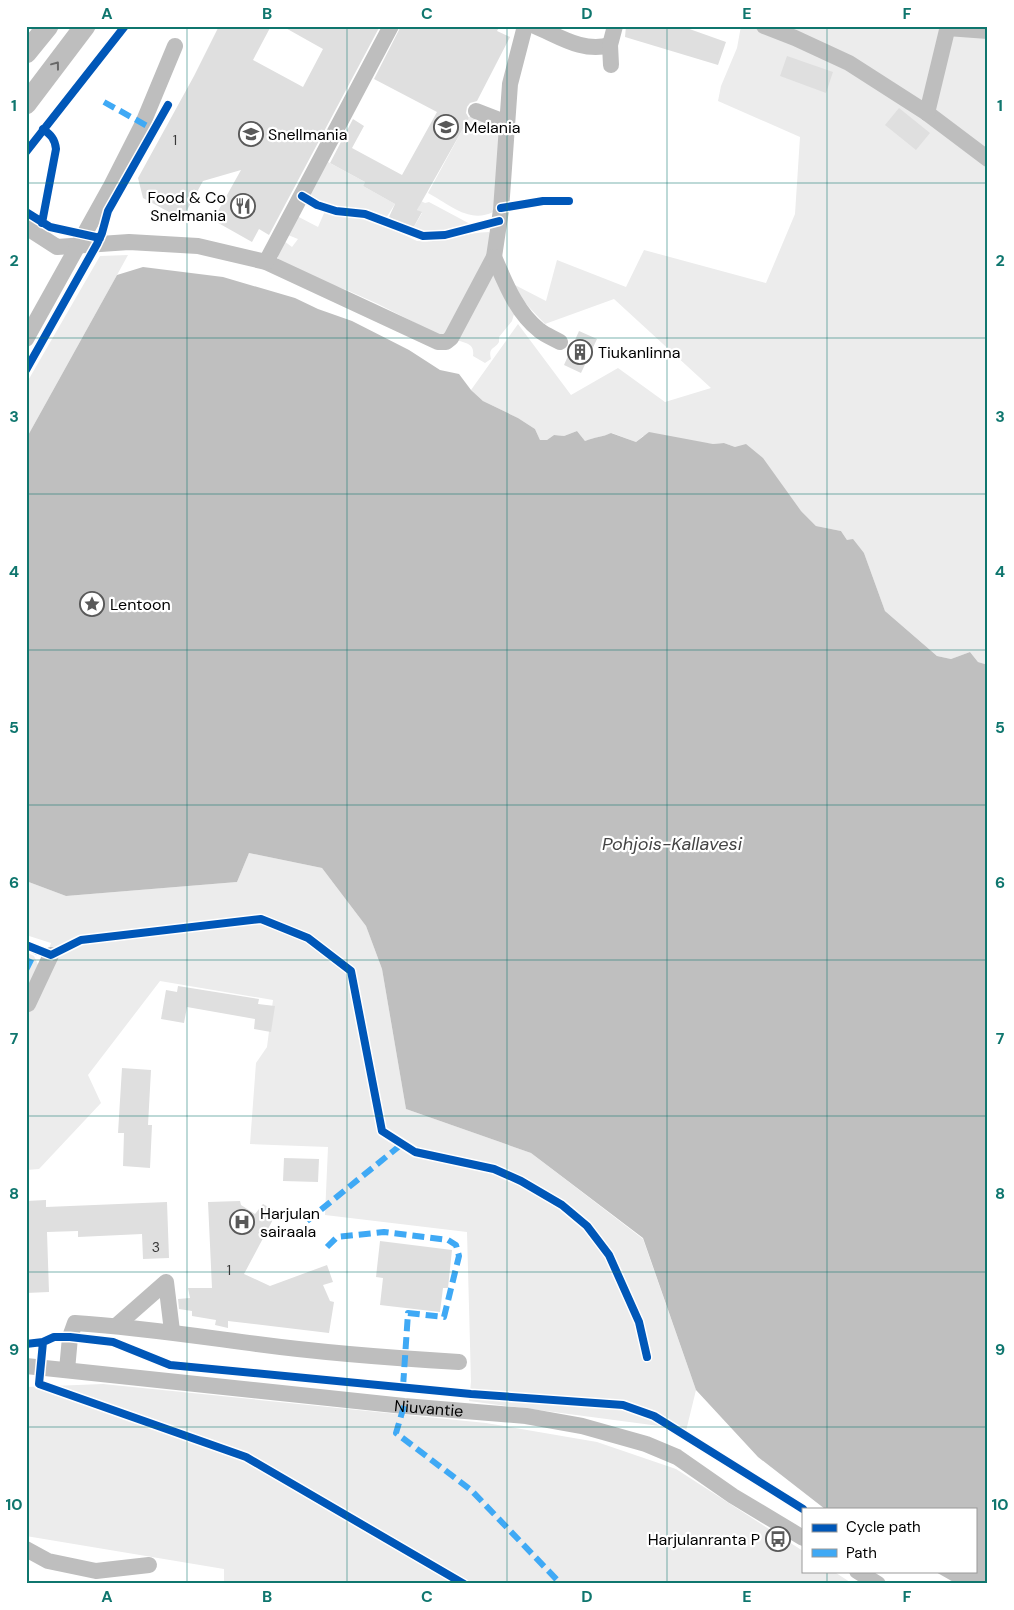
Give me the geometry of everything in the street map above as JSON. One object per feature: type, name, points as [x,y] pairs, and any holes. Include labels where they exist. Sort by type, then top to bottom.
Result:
[{"type":"main road","points":[[26,54],[48,26]]},
{"type":"main road","points":[[26,104],[85,26]]},
{"type":"street","points":[[266,262],[391,26]]},
{"type":"street","points":[[26,227],[57,247],[129,242],[198,246],[266,262],[438,342],[446,342],[451,338],[494,256],[501,210],[510,84],[525,26]]},
{"type":"street","points":[[535,26],[577,45],[600,48],[610,45]]},
{"type":"street","points":[[611,65],[610,45],[615,26]]},
{"type":"street","points":[[764,26],[849,63],[927,113],[988,159]]},
{"type":"street","points":[[927,113],[948,27],[988,31]]},
{"type":"street","points":[[26,339],[110,188],[143,123],[175,46]]},
{"type":"street","points":[[476,111],[507,123]]},
{"type":"street","points":[[494,256],[509,290],[524,315],[539,330],[560,342]]},
{"type":"street","points":[[28,1004],[51,955]]},
{"type":"street","points":[[116,1326],[166,1282],[172,1331]]},
{"type":"street","points":[[67,1370],[70,1337],[75,1323],[172,1331],[258,1344],[365,1356],[459,1362]]},
{"type":"street","name":"Niuvantie","points":[[26,1366],[404,1406],[526,1416],[582,1426],[638,1441],[677,1457],[733,1496],[802,1537]]},
{"type":"street","points":[[26,1549],[48,1561],[96,1571],[149,1565]]},
{"type":"street","points":[[859,1572],[878,1584]]},
{"type":"shaded area","points":[[741,26],[988,26],[988,665],[978,662],[970,652],[951,659],[937,656],[885,611],[864,553],[847,540],[841,531],[816,526],[735,447],[724,443],[713,444],[643,436],[636,442],[612,433],[585,441],[577,431],[564,436],[554,435],[547,440],[540,440],[535,429],[518,418],[483,401],[471,390],[518,324],[571,395],[618,368],[665,402],[711,388],[614,299],[545,324],[507,284],[511,283],[546,301],[557,260],[626,287],[644,250],[766,283],[795,214],[800,137],[718,101],[721,86],[737,48]]},
{"type":"shaded area","points":[[471,114],[502,125],[493,212],[476,216],[459,211],[428,193]]},
{"type":"shaded area","points":[[328,162],[365,182],[363,186],[395,204],[386,218],[368,211],[328,206],[314,200],[308,194]]},
{"type":"shaded area","points":[[421,201],[429,202],[472,225],[434,234],[412,230],[422,213],[417,210]]},
{"type":"shaded area","points":[[325,211],[332,214],[367,217],[417,241],[435,241],[489,232],[493,237],[491,251],[445,333],[439,335],[378,304],[308,276],[278,259],[278,252],[284,241],[292,247],[298,239],[288,235],[295,215],[318,227]]},
{"type":"shaded area","points":[[128,255],[26,439],[26,384],[100,256]]},
{"type":"shaded area","points":[[492,269],[514,314],[512,321],[499,337],[499,342],[491,350],[491,359],[485,363],[473,356],[471,346],[456,340]]},
{"type":"shaded area","points":[[249,853],[322,868],[366,926],[382,969],[406,1109],[531,1153],[643,1239],[696,1390],[685,1435],[667,1427],[469,1401],[471,1382],[467,1232],[325,1215],[328,1147],[250,1144],[256,1063],[267,1047],[273,1000],[160,981],[88,1075],[101,1103],[39,1169],[26,1170],[26,952],[34,956],[41,971],[51,943],[26,935],[26,881],[66,896],[237,882]]},
{"type":"shaded area","points":[[103,1384],[486,1423],[597,1442],[676,1469],[802,1550],[802,1572],[835,1572],[853,1584],[224,1584],[224,1569],[26,1536],[26,1387]]},
{"type":"water","name":"Pohjois-Kallavesi","points":[[143,267],[223,277],[295,298],[318,309],[352,321],[409,350],[440,370],[459,374],[471,390],[483,401],[518,418],[535,429],[540,440],[547,440],[554,435],[564,436],[577,431],[585,441],[611,433],[636,442],[649,432],[713,444],[724,443],[735,447],[746,444],[763,458],[801,511],[816,526],[841,531],[847,540],[853,539],[864,553],[885,611],[937,656],[951,659],[970,652],[978,662],[988,665],[988,1584],[957,1584],[936,1572],[976,1572],[976,1508],[824,1508],[758,1457],[696,1390],[643,1238],[531,1153],[406,1109],[382,969],[366,926],[322,868],[249,853],[237,882],[66,896],[26,881],[26,439],[117,275]]},
{"type":"building","name":"Snellmania","points":[[219,26],[271,26],[253,60],[303,87],[323,49],[282,26],[380,26],[269,235],[259,229],[252,242],[213,220],[241,170],[203,181],[182,219],[143,198],[138,178]]},
{"type":"building","name":"Melania","points":[[401,26],[500,26],[497,31],[510,37],[477,101],[470,103],[467,107],[466,113],[469,118],[417,210],[422,212],[412,230],[389,217],[395,204],[363,186],[365,182],[330,163],[353,119],[364,126],[352,148],[402,175],[437,112],[374,79]]},
{"type":"building","points":[[626,26],[681,26],[726,42],[718,65],[625,37]]},
{"type":"building","points":[[787,56],[833,72],[826,93],[780,76]]},
{"type":"building","points":[[899,108],[930,133],[916,150],[885,125]]},
{"type":"building","name":"Tiukanlinna","points":[[579,331],[597,339],[581,373],[564,365]]},
{"type":"building","points":[[178,986],[259,999],[258,1004],[275,1006],[271,1032],[254,1029],[255,1019],[187,1007],[184,1023],[161,1019],[166,990],[177,992]]},
{"type":"building","points":[[122,1068],[151,1070],[148,1125],[152,1125],[150,1168],[123,1166],[124,1133],[118,1133]]},
{"type":"building","points":[[284,1158],[319,1159],[318,1182],[283,1181]]},
{"type":"building","points":[[46,1200],[46,1207],[167,1202],[169,1258],[143,1259],[142,1234],[78,1237],[78,1231],[47,1232],[49,1292],[26,1293],[26,1201]]},
{"type":"building","points":[[240,1201],[241,1205],[255,1214],[263,1204],[277,1212],[244,1274],[270,1286],[327,1265],[333,1282],[323,1285],[330,1301],[334,1302],[329,1333],[228,1321],[228,1328],[215,1325],[216,1320],[192,1316],[192,1311],[179,1309],[178,1299],[190,1298],[188,1288],[212,1288],[208,1202]]},
{"type":"building","points":[[380,1241],[452,1250],[448,1288],[443,1288],[440,1312],[380,1305],[383,1278],[376,1277]]},
{"type":"marked path","points":[[104,102],[149,127]]},
{"type":"marked path","points":[[26,970],[36,950]]},
{"type":"marked path","points":[[307,1221],[402,1144]]},
{"type":"marked path","points":[[327,1247],[337,1237],[384,1232],[448,1240],[456,1245],[459,1256],[444,1317],[408,1313],[403,1387]]},
{"type":"marked path","points":[[404,1406],[396,1433],[471,1490],[561,1584]]},
{"type":"cycle path","points":[[26,152],[125,26]]},
{"type":"cycle path","points":[[26,370],[97,244],[108,211],[168,105]]},
{"type":"cycle path","points":[[42,223],[56,149],[55,142],[43,129]]},
{"type":"cycle path","points":[[302,196],[317,205],[336,211],[365,214],[423,236],[445,235],[499,221]]},
{"type":"cycle path","points":[[501,208],[543,201],[569,201]]},
{"type":"cycle path","points":[[26,212],[50,227],[100,238]]},
{"type":"cycle path","points":[[26,945],[51,955],[81,940],[261,919],[308,938],[351,971],[382,1131],[415,1152],[494,1169],[521,1181],[562,1205],[587,1226],[609,1255],[639,1322],[647,1357]]},
{"type":"cycle path","points":[[26,1344],[43,1342],[54,1337],[70,1337],[113,1342],[170,1365],[471,1394],[623,1405],[654,1416],[802,1508]]},
{"type":"cycle path","points":[[43,1342],[39,1384],[246,1457],[464,1584]]},
{"type":"place","name":"Melania","points":[[446,127]]},
{"type":"place","name":"Snellmania","points":[[251,134]]},
{"type":"place","name":"Food & Co Snelmania","points":[[243,206]]},
{"type":"place","name":"Tiukanlinna","points":[[580,352]]},
{"type":"place","name":"Lentoon","points":[[92,604]]},
{"type":"place","name":"Harjulan sairaala","points":[[242,1222]]},
{"type":"place","name":"Harjulanranta P","points":[[778,1539]]}]
